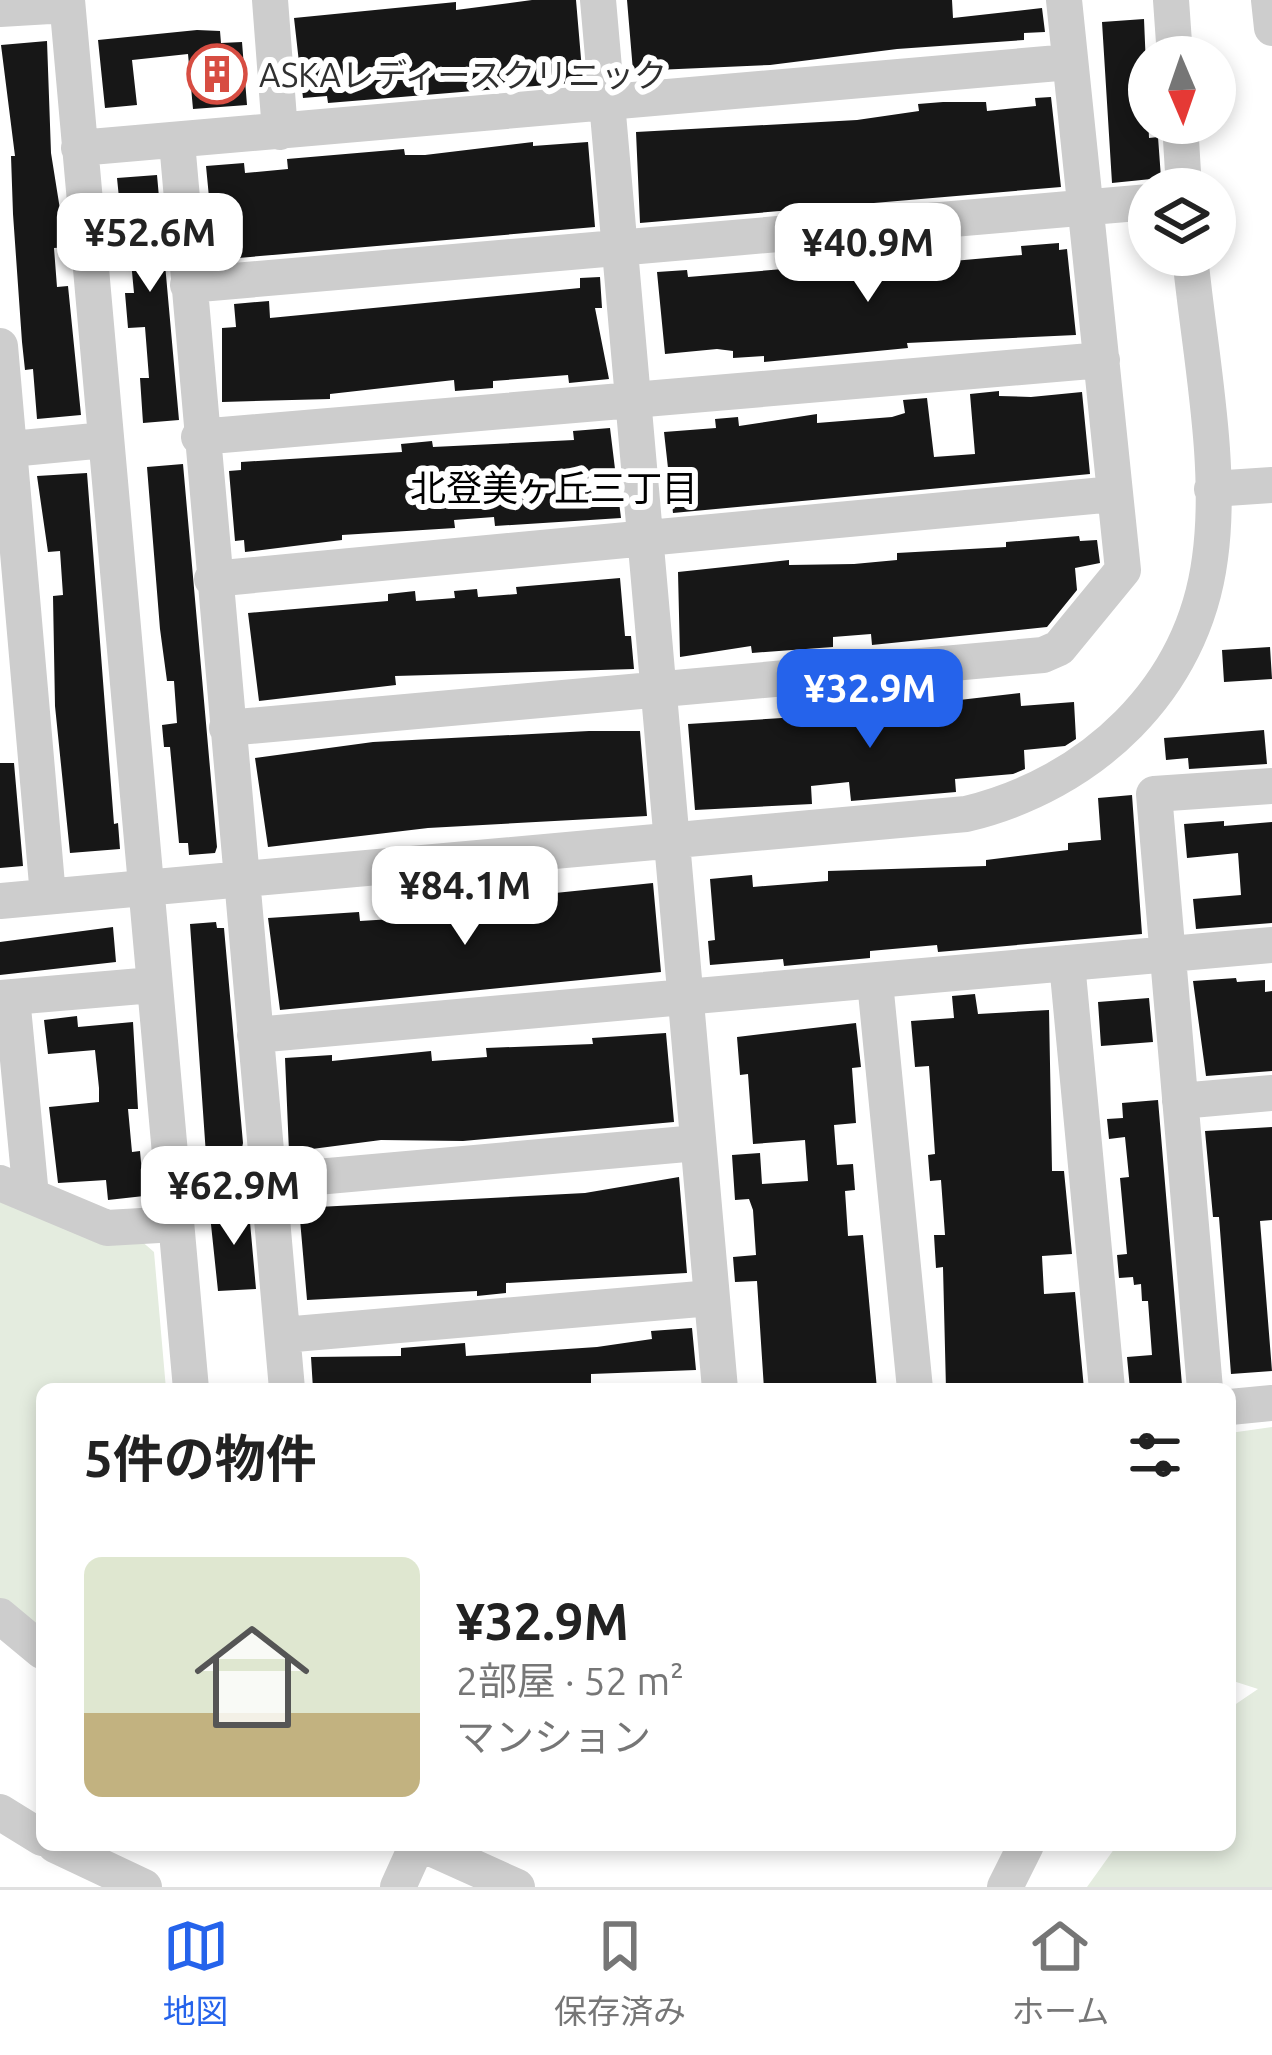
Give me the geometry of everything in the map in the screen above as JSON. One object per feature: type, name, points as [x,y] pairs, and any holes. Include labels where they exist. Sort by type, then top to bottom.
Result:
[{"type":"street","points":[[270,0],[280,132]]},
{"type":"street","points":[[598,0],[719,1383]]},
{"type":"street","points":[[227,728],[1043,655],[1059,648],[1123,570],[1064,0]]},
{"type":"street","points":[[1171,0],[1174,36]]},
{"type":"street","points":[[1269,0],[1272,28]]},
{"type":"street","points":[[0,9],[67,3],[189,1383]]},
{"type":"street","points":[[79,148],[1070,62]]},
{"type":"street","points":[[177,142],[287,1383]]},
{"type":"street","points":[[188,285],[1128,203]]},
{"type":"street","points":[[0,901],[966,814],[1029,795],[1087,763],[1159,689],[1192,627],[1210,560],[1212,489],[1192,276]]},
{"type":"street","points":[[0,346],[17,742],[48,896]]},
{"type":"street","points":[[200,437],[1102,360]]},
{"type":"street","points":[[5,449],[106,440]]},
{"type":"street","points":[[1212,489],[1272,484]]},
{"type":"street","points":[[212,578],[1114,494]]},
{"type":"street","points":[[1204,1383],[1154,794],[1272,786]]},
{"type":"street","points":[[255,1036],[1272,945]]},
{"type":"street","points":[[1067,963],[1106,1383]]},
{"type":"street","points":[[875,982],[914,1383]]},
{"type":"street","points":[[153,985],[6,998],[15,1189],[107,1228],[176,1225]]},
{"type":"street","points":[[1180,1101],[1272,1093]]},
{"type":"street","points":[[272,1181],[697,1143]]},
{"type":"street","points":[[283,1335],[711,1298]]},
{"type":"street","points":[[1236,1406],[1272,1403]]},
{"type":"street","points":[[0,1616],[36,1646]]},
{"type":"street","points":[[0,1812],[36,1834]]},
{"type":"street","points":[[70,1851],[124,1873]]},
{"type":"street","points":[[398,1887],[417,1851]]},
{"type":"street","points":[[442,1851],[506,1869]]},
{"type":"street","points":[[1005,1887],[1023,1851]]},
{"type":"shaded area","points":[[0,1196],[139,1239],[154,1252],[165,1383],[36,1383],[36,1630],[0,1600]]},
{"type":"shaded area","points":[[1272,1427],[1272,1887],[1087,1887],[1113,1851],[1236,1851],[1236,1704],[1258,1689],[1236,1682],[1236,1432]]},
{"type":"building","points":[[532,0],[576,0],[583,82],[328,103],[327,96],[303,98],[294,18],[456,2],[456,10]]},
{"type":"building","points":[[627,0],[952,0],[953,18],[1042,8],[1045,32],[1024,33],[1024,40],[770,65],[633,71]]},
{"type":"building","points":[[1144,19],[1145,36],[1128,36],[1128,144],[1159,144],[1160,168],[1128,168],[1128,181],[1112,183],[1102,22]]},
{"type":"building","points":[[220,31],[221,43],[242,42],[247,105],[193,109],[188,54],[132,60],[137,105],[105,108],[98,40]]},
{"type":"building","points":[[47,41],[51,153],[66,247],[54,248],[57,287],[68,286],[81,415],[37,419],[33,369],[25,370],[22,342],[13,214],[11,156],[15,156],[1,45]]},
{"type":"building","points":[[1051,97],[1061,187],[640,223],[636,132],[857,120],[919,111],[918,104],[943,102],[986,102],[987,111],[1036,106],[1035,98]]},
{"type":"building","points":[[533,142],[533,146],[588,142],[595,227],[215,260],[206,166],[244,163],[245,173],[288,169],[287,159],[404,149],[405,155],[425,155]]},
{"type":"building","points":[[157,175],[179,420],[143,423],[140,378],[149,378],[145,327],[128,328],[125,293],[134,293],[126,208],[120,208],[117,178]]},
{"type":"building","points":[[1059,243],[1059,250],[1067,249],[1076,335],[907,343],[908,348],[764,362],[764,356],[733,358],[733,351],[717,349],[665,354],[657,272],[687,270],[688,277],[952,255],[953,261],[1022,255],[1021,246]]},
{"type":"building","points":[[600,277],[602,308],[595,308],[609,379],[569,383],[568,375],[493,381],[493,388],[455,391],[454,380],[330,394],[330,399],[222,402],[222,328],[236,327],[234,304],[269,301],[270,318],[580,288],[580,278]]},
{"type":"building","points":[[999,391],[999,396],[1031,397],[1082,392],[1090,474],[673,513],[664,432],[716,428],[715,419],[738,417],[739,426],[817,414],[817,423],[892,417],[905,413],[903,400],[927,398],[934,457],[975,454],[970,394]]},
{"type":"building","points":[[610,428],[621,518],[495,526],[494,517],[454,520],[455,528],[342,535],[342,540],[245,552],[244,540],[235,541],[229,471],[241,470],[241,462],[402,452],[401,444],[432,441],[433,447],[574,440],[573,431]]},
{"type":"building","points":[[183,464],[217,847],[215,853],[189,855],[188,843],[179,843],[170,747],[164,747],[162,725],[177,723],[174,681],[167,681],[160,629],[147,467]]},
{"type":"building","points":[[87,473],[114,824],[118,823],[120,849],[70,853],[55,706],[53,596],[63,595],[60,551],[48,552],[37,476]]},
{"type":"building","points":[[1079,536],[1080,541],[1097,540],[1100,563],[1075,568],[1077,590],[1047,627],[872,645],[871,634],[833,637],[833,647],[752,653],[751,646],[680,657],[678,572],[789,560],[789,565],[854,564],[897,560],[897,553],[1006,547],[1006,542]]},
{"type":"building","points":[[620,578],[625,636],[631,636],[634,669],[395,676],[396,685],[259,701],[248,613],[388,601],[388,594],[415,591],[416,601],[455,598],[454,591],[477,589],[478,597],[517,594],[516,587]]},
{"type":"building","points":[[1270,647],[1272,679],[1224,682],[1222,650]]},
{"type":"building","points":[[1020,693],[1021,706],[1074,702],[1076,739],[1065,746],[1024,750],[1025,769],[1013,774],[955,779],[956,792],[851,801],[849,782],[811,786],[812,804],[695,810],[688,724],[829,715]]},
{"type":"building","points":[[1264,730],[1267,764],[1189,769],[1188,758],[1166,760],[1164,738]]},
{"type":"building","points":[[640,731],[647,816],[428,828],[268,847],[255,758],[373,742]]},
{"type":"building","points":[[0,763],[14,763],[23,866],[0,868]]},
{"type":"building","points":[[1132,795],[1142,934],[938,952],[937,945],[870,951],[870,958],[784,966],[783,959],[710,965],[708,941],[715,940],[710,879],[752,875],[753,887],[828,881],[828,871],[986,866],[986,860],[1068,850],[1068,843],[1101,840],[1098,798]]},
{"type":"building","points":[[1224,821],[1224,826],[1272,822],[1272,923],[1196,929],[1193,899],[1241,895],[1238,853],[1187,858],[1184,824]]},
{"type":"building","points":[[653,883],[661,972],[280,1010],[268,918],[359,912],[360,921],[408,918],[408,909],[462,901],[462,915],[506,912],[505,907],[556,903],[555,893]]},
{"type":"building","points":[[216,922],[217,928],[224,928],[243,1143],[241,1153],[206,1155],[190,924]]},
{"type":"building","points":[[113,927],[116,962],[0,975],[0,942]]},
{"type":"building","points":[[1236,978],[1237,982],[1265,980],[1265,992],[1272,991],[1272,1071],[1206,1076],[1193,981]]},
{"type":"building","points":[[975,994],[978,1014],[1049,1010],[1052,1171],[1064,1171],[1072,1254],[1042,1256],[1044,1294],[1075,1292],[1083,1383],[946,1383],[943,1267],[936,1268],[934,1235],[945,1235],[941,1180],[930,1181],[928,1155],[935,1154],[929,1066],[915,1067],[911,1021],[954,1018],[952,996]]},
{"type":"building","points":[[1149,998],[1153,1042],[1101,1046],[1098,1002]]},
{"type":"building","points":[[77,1016],[78,1027],[133,1022],[138,1109],[128,1109],[132,1152],[140,1151],[144,1196],[108,1200],[106,1180],[58,1183],[49,1107],[99,1102],[99,1088],[95,1050],[48,1054],[44,1020]]},
{"type":"building","points":[[856,1023],[861,1067],[852,1068],[856,1123],[834,1125],[837,1165],[853,1164],[855,1190],[845,1191],[848,1236],[863,1235],[876,1383],[764,1383],[757,1281],[735,1282],[733,1257],[756,1255],[749,1199],[735,1200],[732,1155],[760,1153],[762,1184],[808,1181],[805,1140],[753,1144],[748,1074],[740,1075],[737,1037]]},
{"type":"building","points":[[666,1033],[674,1122],[463,1141],[381,1140],[289,1152],[285,1058],[332,1055],[332,1061],[431,1051],[432,1061],[487,1057],[486,1048],[593,1044],[592,1038]]},
{"type":"building","points":[[1158,1100],[1182,1383],[1129,1383],[1127,1357],[1152,1355],[1148,1301],[1142,1301],[1141,1284],[1134,1285],[1133,1277],[1119,1278],[1117,1255],[1127,1254],[1120,1178],[1129,1177],[1125,1137],[1109,1139],[1107,1119],[1123,1118],[1122,1103]]},
{"type":"building","points":[[1272,1127],[1272,1220],[1260,1221],[1272,1371],[1231,1374],[1219,1217],[1213,1217],[1205,1131]]},
{"type":"building","points":[[679,1177],[687,1273],[506,1283],[506,1293],[477,1296],[477,1291],[307,1300],[299,1208],[585,1193]]},
{"type":"building","points":[[248,1200],[256,1289],[218,1291],[210,1215],[230,1213],[229,1201]]},
{"type":"building","points":[[692,1328],[696,1370],[591,1374],[591,1383],[313,1383],[311,1357],[401,1356],[401,1348],[465,1343],[466,1356],[597,1347],[652,1339],[651,1331]]},
{"type":"place","name":"ASKAレディースクリニック","points":[[217,74]]},
{"type":"district","name":"北登美ヶ丘三丁目","points":[[554,487]]}]
